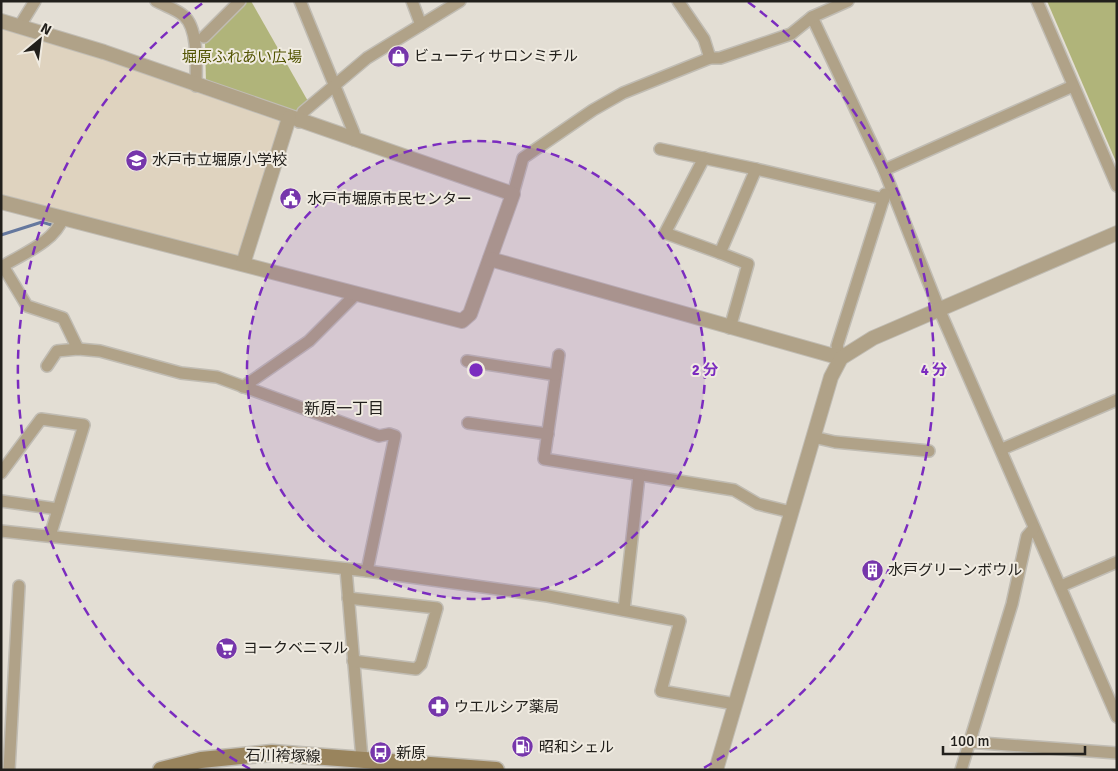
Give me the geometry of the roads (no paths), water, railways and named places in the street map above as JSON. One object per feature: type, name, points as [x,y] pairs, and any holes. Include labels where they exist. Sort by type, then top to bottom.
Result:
[{"type":"main road","name":"石川袴塚線","points":[[161,770],[201,760],[246,754],[294,754],[496,770]]},
{"type":"street","points":[[19,26],[35,1]]},
{"type":"street","points":[[156,1],[176,10],[189,22],[196,54],[196,86]]},
{"type":"street","points":[[204,37],[240,1]]},
{"type":"street","points":[[300,1],[336,86],[354,133],[354,140]]},
{"type":"street","points":[[412,1],[421,25]]},
{"type":"street","points":[[243,264],[294,120],[367,58],[460,1]]},
{"type":"street","points":[[678,1],[704,39],[710,58]]},
{"type":"street","points":[[1,202],[462,321],[470,314],[513,194],[520,164],[528,152],[593,110],[623,94],[710,58],[720,58],[791,34],[812,17],[848,1]]},
{"type":"street","points":[[1037,1],[1117,186]]},
{"type":"street","points":[[812,17],[890,183],[940,309],[1117,717]]},
{"type":"street","points":[[1,21],[104,52],[196,86],[513,194]]},
{"type":"street","points":[[884,170],[1073,86]]},
{"type":"street","points":[[660,149],[756,169],[884,200]]},
{"type":"street","points":[[704,158],[665,233],[748,264],[730,328]]},
{"type":"street","points":[[720,253],[756,169]]},
{"type":"street","points":[[841,358],[837,346],[890,183]]},
{"type":"street","points":[[64,218],[59,228],[48,238],[3,266],[27,306],[63,318],[78,349]]},
{"type":"street","points":[[716,770],[831,377],[841,358],[873,338],[1117,233]]},
{"type":"street","points":[[490,259],[841,358]]},
{"type":"street","points":[[243,387],[309,341],[356,294]]},
{"type":"street","points":[[47,366],[57,351],[78,349],[100,351],[182,373],[217,377],[380,436],[389,434],[396,436],[367,571]]},
{"type":"street","points":[[559,356],[544,459],[734,490],[758,504],[791,512]]},
{"type":"street","points":[[467,360],[556,374]]},
{"type":"street","points":[[1002,449],[1117,400]]},
{"type":"street","points":[[1,473],[41,419],[84,424],[50,536]]},
{"type":"street","points":[[468,423],[548,434]]},
{"type":"street","points":[[813,437],[834,442],[929,451]]},
{"type":"street","points":[[624,610],[639,476]]},
{"type":"street","points":[[1,501],[58,509]]},
{"type":"street","points":[[961,770],[968,742],[1012,604],[1027,536],[1034,528]]},
{"type":"street","points":[[1,531],[367,571],[548,596],[680,621],[660,691],[735,704]]},
{"type":"street","points":[[1061,586],[1117,562]]},
{"type":"street","points":[[346,569],[362,759]]},
{"type":"street","points":[[9,770],[19,586]]},
{"type":"street","points":[[348,598],[437,608],[422,664],[416,668],[354,661]]},
{"type":"street","points":[[968,742],[1117,753]]},
{"type":"waterway","points":[[1,235],[42,222],[55,226]]},
{"type":"place","name":"ビューティサロンミチル","points":[[398,56]]},
{"type":"place","name":"水戸市立堀原小学校","points":[[136,160]]},
{"type":"place","name":"水戸市堀原市民センター","points":[[291,199]]},
{"type":"place","name":"水戸グリーンボウル","points":[[872,570]]},
{"type":"place","name":"ヨークベニマル","points":[[227,648]]},
{"type":"place","name":"ウエルシア薬局","points":[[438,707]]},
{"type":"place","name":"昭和シェル","points":[[523,747]]},
{"type":"place","name":"新原","points":[[380,753]]},
{"type":"district","name":"新原一丁目","points":[[344,409]]},
{"type":"park label","name":"堀原ふれあい広場","points":[[242,57]]}]
